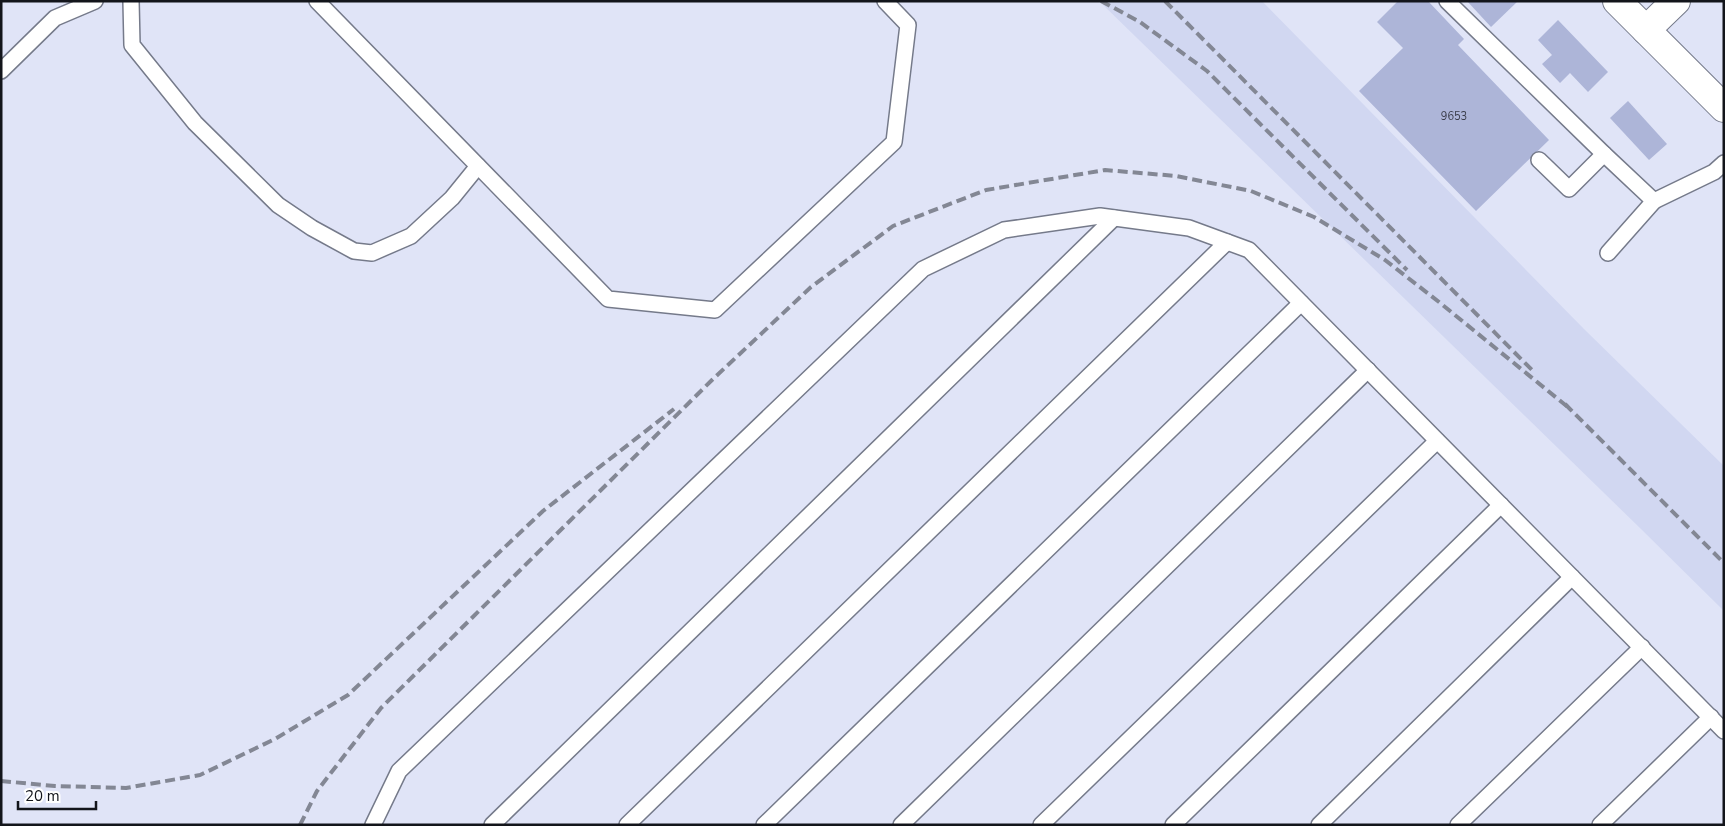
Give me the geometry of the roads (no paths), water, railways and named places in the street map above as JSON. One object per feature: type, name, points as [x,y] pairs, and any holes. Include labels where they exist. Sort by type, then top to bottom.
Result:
[{"type":"street","points":[[1618,1],[1724,108]]},
{"type":"street","points":[[1646,30],[1676,1]]},
{"type":"lane","points":[[1,71],[55,18],[95,1]]},
{"type":"lane","points":[[131,1],[132,45],[195,123],[278,205],[312,228],[354,251],[372,252],[411,236],[452,198],[478,166]]},
{"type":"lane","points":[[317,1],[608,299],[715,310],[894,142],[908,25],[884,1]]},
{"type":"lane","points":[[1447,1],[1654,200]]},
{"type":"lane","points":[[1539,160],[1569,189],[1604,154]]},
{"type":"lane","points":[[1608,252],[1654,200],[1714,172],[1724,163]]},
{"type":"lane","points":[[372,825],[399,771],[923,269],[1004,230],[1100,216],[1189,228],[1249,250],[1724,731]]},
{"type":"lane","points":[[492,825],[1114,218]]},
{"type":"lane","points":[[627,825],[1227,242]]},
{"type":"lane","points":[[764,825],[1301,303]]},
{"type":"lane","points":[[901,825],[1368,370]]},
{"type":"lane","points":[[1041,825],[1437,440]]},
{"type":"lane","points":[[1173,825],[1501,506]]},
{"type":"lane","points":[[1318,825],[1572,577]]},
{"type":"lane","points":[[1458,825],[1642,647]]},
{"type":"lane","points":[[1600,825],[1710,717]]},
{"type":"railway","points":[[1101,1],[1140,22],[1207,71],[1407,270]]},
{"type":"railway","points":[[1165,1],[1532,370]]},
{"type":"railway","points":[[300,825],[317,791],[381,708],[712,380],[811,287],[893,226],[986,190],[1105,170],[1176,176],[1251,191],[1314,217],[1385,260],[1569,408]]},
{"type":"railway","points":[[1565,404],[1724,563]]},
{"type":"railway","points":[[1,781],[55,786],[126,788],[200,775],[275,739],[348,695],[543,511],[674,409]]}]
